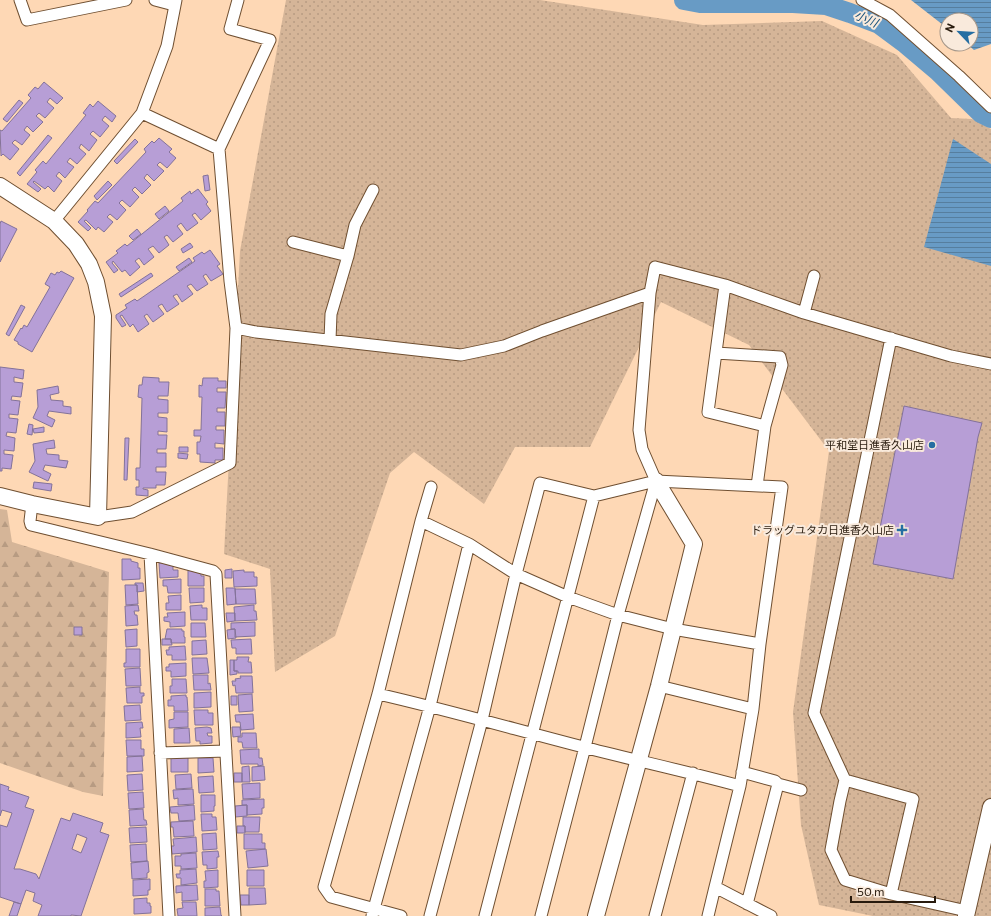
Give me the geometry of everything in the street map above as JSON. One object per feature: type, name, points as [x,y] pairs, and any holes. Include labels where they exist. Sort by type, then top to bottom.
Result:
[{"type":"street","points":[[20,0],[27,20],[126,0]]},
{"type":"street","points":[[54,221],[142,113],[166,46],[175,2],[155,0]]},
{"type":"street","points":[[0,496],[98,517],[132,512],[230,463],[236,328],[230,281],[219,149],[270,40],[230,29],[238,0]]},
{"type":"street","points":[[862,0],[890,15],[954,71],[991,108]]},
{"type":"street","points":[[142,113],[219,149]]},
{"type":"street","points":[[0,186],[54,221],[76,244],[89,264],[96,282],[103,316],[98,517]]},
{"type":"street","points":[[330,340],[331,314],[348,256],[355,225],[373,190]]},
{"type":"street","points":[[293,242],[348,256]]},
{"type":"street","points":[[596,916],[658,686],[694,544],[656,481],[642,449],[639,430],[650,293],[655,267],[726,285],[804,313],[951,356],[991,364]]},
{"type":"street","points":[[804,313],[814,276]]},
{"type":"street","points":[[726,285],[708,412],[765,426]]},
{"type":"street","points":[[236,328],[461,355],[504,346],[650,293]]},
{"type":"street","points":[[891,338],[814,713],[845,780],[831,850],[845,880],[891,894],[966,913],[991,807]]},
{"type":"street","points":[[716,353],[780,357],[782,365],[765,426],[757,486]]},
{"type":"street","points":[[541,916],[618,615],[656,481]]},
{"type":"street","points":[[430,916],[482,720],[516,574],[540,483],[594,496],[656,481],[782,487],[760,644],[753,709],[740,786],[708,916]]},
{"type":"street","points":[[401,916],[373,912],[331,897],[324,887],[378,694],[421,521],[431,487]]},
{"type":"street","points":[[485,916],[594,496]]},
{"type":"street","points":[[32,504],[31,525],[150,554],[213,571],[216,574],[235,916]]},
{"type":"street","points":[[421,521],[469,544],[516,574],[568,597],[618,615],[673,629],[760,644]]},
{"type":"street","points":[[373,912],[430,706],[469,544]]},
{"type":"street","points":[[150,554],[169,916]]},
{"type":"street","points":[[658,686],[753,709]]},
{"type":"street","points":[[378,694],[740,786]]},
{"type":"street","points":[[160,753],[226,751]]},
{"type":"street","points":[[742,772],[801,790]]},
{"type":"street","points":[[656,916],[693,773]]},
{"type":"street","points":[[845,780],[913,799],[891,894]]},
{"type":"street","points":[[747,904],[778,784]]},
{"type":"street","points":[[715,887],[768,915]]},
{"type":"green space","points":[[286,0],[540,0],[703,25],[822,21],[897,55],[951,118],[972,119],[991,129],[991,916],[873,916],[819,905],[801,825],[793,712],[829,451],[749,345],[661,302],[590,447],[515,447],[484,504],[414,452],[390,473],[335,636],[275,672],[270,569],[224,554],[240,251]]},
{"type":"green space","points":[[0,509],[7,510],[12,542],[109,572],[103,796],[83,792],[0,763]]},
{"type":"water","points":[[911,0],[991,0],[991,44],[979,48],[979,12],[939,12],[939,22]]},
{"type":"water","points":[[953,139],[991,164],[991,266],[924,247]]},
{"type":"building","points":[[44,82],[63,98],[57,104],[50,98],[47,102],[54,108],[45,118],[39,113],[36,116],[43,122],[33,132],[27,126],[24,130],[30,135],[22,145],[15,140],[12,143],[19,149],[10,160],[3,154],[1,156],[0,130],[2,131],[31,98],[28,95],[35,87],[38,89]]},
{"type":"building","points":[[19,100],[23,103],[7,122],[3,119]]},
{"type":"building","points":[[98,101],[116,116],[112,122],[105,116],[102,120],[109,126],[100,137],[93,131],[90,134],[97,140],[89,151],[81,144],[79,148],[86,154],[77,164],[70,158],[67,162],[74,167],[65,178],[59,172],[56,176],[62,181],[54,192],[48,186],[45,189],[34,181],[33,182],[41,189],[38,192],[27,184],[37,172],[35,170],[43,161],[46,164],[86,115],[83,113],[90,104],[93,107]]},
{"type":"building","points":[[48,135],[52,138],[20,176],[17,173]]},
{"type":"building","points":[[159,138],[172,149],[169,152],[176,158],[167,168],[160,162],[157,165],[164,171],[154,181],[147,174],[144,178],[151,185],[142,194],[135,187],[132,190],[139,197],[130,207],[122,200],[119,203],[126,210],[117,220],[110,214],[107,217],[113,222],[104,232],[98,227],[96,230],[86,220],[84,221],[91,228],[88,231],[78,222],[88,211],[87,210],[95,201],[98,203],[146,152],[144,149],[152,141],[154,143]]},
{"type":"building","points":[[135,139],[138,142],[117,164],[114,161]]},
{"type":"building","points":[[208,175],[210,190],[205,191],[203,176]]},
{"type":"building","points":[[108,181],[112,185],[97,200],[94,196]]},
{"type":"building","points":[[198,189],[208,202],[206,204],[211,211],[201,220],[195,213],[192,215],[198,223],[187,231],[181,223],[177,226],[183,234],[173,242],[167,235],[164,237],[169,245],[159,253],[153,246],[148,249],[154,257],[144,265],[139,258],[135,261],[140,267],[130,276],[125,270],[122,272],[113,261],[112,263],[118,270],[114,273],[106,262],[118,253],[116,251],[125,244],[127,246],[183,201],[181,198],[190,191],[191,194]]},
{"type":"building","points":[[165,206],[169,211],[159,219],[155,214]]},
{"type":"building","points":[[1,221],[17,229],[0,262],[0,224]]},
{"type":"building","points":[[137,229],[141,234],[133,240],[129,236]]},
{"type":"building","points":[[190,243],[193,247],[183,253],[181,249]]},
{"type":"building","points":[[210,250],[220,264],[217,266],[223,274],[211,281],[206,274],[203,276],[208,284],[197,291],[191,284],[187,286],[193,294],[182,302],[177,294],[173,296],[179,304],[167,312],[162,304],[158,306],[164,314],[153,322],[147,314],[144,316],[149,324],[138,332],[133,324],[130,327],[122,315],[120,316],[126,325],[122,327],[116,318],[116,315],[127,308],[125,305],[135,299],[137,301],[195,261],[193,258],[202,252],[204,254]]},
{"type":"building","points":[[189,258],[192,262],[179,271],[176,267]]},
{"type":"building","points":[[61,271],[74,278],[32,352],[14,340],[24,325],[27,327],[50,287],[45,284],[51,273],[55,275],[57,272],[59,273]]},
{"type":"building","points":[[151,273],[153,276],[121,297],[119,294]]},
{"type":"building","points":[[21,305],[25,307],[9,336],[6,334]]},
{"type":"building","points":[[0,367],[24,370],[23,379],[14,377],[14,382],[23,383],[21,397],[12,396],[11,400],[20,401],[18,415],[9,414],[9,418],[18,419],[16,433],[7,432],[6,436],[15,438],[14,451],[4,450],[4,454],[13,455],[11,469],[2,468],[2,471],[0,471]]},
{"type":"building","points":[[143,377],[159,378],[159,382],[169,382],[168,396],[158,396],[158,399],[168,400],[168,413],[158,413],[158,417],[167,418],[167,432],[158,431],[158,435],[167,435],[166,449],[157,449],[157,453],[166,453],[166,467],[156,467],[156,472],[166,472],[165,485],[156,485],[156,488],[143,488],[148,490],[148,496],[136,495],[136,487],[139,487],[139,480],[136,480],[136,468],[140,468],[142,398],[138,397],[139,385],[142,385]]},
{"type":"building","points":[[203,378],[218,378],[218,381],[226,381],[226,388],[217,388],[217,392],[226,392],[225,408],[217,408],[217,412],[225,412],[225,426],[216,426],[216,430],[224,430],[224,444],[215,443],[215,448],[223,448],[223,460],[215,460],[215,463],[200,462],[200,454],[197,454],[197,442],[200,442],[201,436],[194,436],[194,430],[201,430],[202,397],[199,397],[199,385],[202,386]]},
{"type":"building","points":[[58,386],[59,393],[50,395],[51,400],[63,401],[63,406],[71,407],[71,414],[49,411],[47,416],[55,420],[52,427],[33,418],[38,407],[37,390]]},
{"type":"building","points":[[904,406],[982,423],[978,437],[953,579],[873,564]]},
{"type":"building","points":[[29,424],[33,425],[32,435],[27,434]]},
{"type":"building","points":[[44,427],[44,432],[34,433],[33,429]]},
{"type":"building","points":[[125,438],[129,438],[127,480],[124,480]]},
{"type":"building","points":[[54,440],[55,448],[46,449],[47,454],[59,455],[59,460],[68,461],[66,468],[45,465],[43,470],[51,474],[48,481],[29,472],[35,461],[33,444]]},
{"type":"building","points":[[179,447],[188,447],[188,452],[179,452]]},
{"type":"building","points":[[178,453],[188,454],[187,459],[178,458]]},
{"type":"building","points":[[34,482],[52,484],[51,491],[33,488]]},
{"type":"building","points":[[122,559],[131,559],[131,561],[138,563],[138,568],[140,568],[140,579],[122,580]]},
{"type":"building","points":[[173,562],[173,570],[178,570],[178,577],[160,578],[159,563]]},
{"type":"building","points":[[188,568],[201,569],[201,576],[204,576],[204,586],[188,586]]},
{"type":"building","points":[[232,569],[232,578],[225,578],[225,570]]},
{"type":"building","points":[[244,570],[244,572],[254,572],[254,577],[257,577],[257,586],[234,587],[233,571]]},
{"type":"building","points":[[181,579],[181,593],[168,593],[167,586],[163,586],[163,580]]},
{"type":"building","points":[[135,583],[143,583],[144,591],[137,592],[137,585],[135,585]]},
{"type":"building","points":[[125,585],[137,585],[138,604],[126,605]]},
{"type":"building","points":[[189,588],[204,588],[204,602],[190,603]]},
{"type":"building","points":[[226,588],[235,588],[236,604],[227,605]]},
{"type":"building","points":[[235,589],[255,589],[256,604],[236,604]]},
{"type":"building","points":[[181,595],[181,610],[166,610],[166,603],[169,603],[168,596]]},
{"type":"building","points":[[138,605],[139,611],[134,611],[135,615],[137,615],[138,625],[126,626],[125,606]]},
{"type":"building","points":[[202,605],[202,608],[207,608],[207,620],[191,620],[190,606]]},
{"type":"building","points":[[254,605],[257,620],[235,621],[234,607]]},
{"type":"building","points":[[185,612],[185,626],[170,627],[170,622],[164,621],[164,617],[168,617],[167,613]]},
{"type":"building","points":[[226,613],[235,613],[235,621],[227,622]]},
{"type":"building","points":[[255,622],[255,636],[235,637],[235,629],[231,629],[231,623]]},
{"type":"building","points":[[191,623],[205,623],[206,637],[191,637]]},
{"type":"building","points":[[74,627],[82,627],[82,635],[74,635]]},
{"type":"building","points":[[137,629],[137,646],[126,647],[125,630]]},
{"type":"building","points":[[167,629],[182,629],[182,631],[184,631],[185,643],[171,643],[171,639],[165,639]]},
{"type":"building","points":[[235,629],[236,638],[228,639],[227,630]]},
{"type":"building","points":[[162,639],[171,639],[172,645],[162,645]]},
{"type":"building","points":[[251,639],[252,654],[236,654],[236,648],[232,648],[231,640]]},
{"type":"building","points":[[206,640],[207,654],[192,655],[192,641]]},
{"type":"building","points":[[185,646],[186,660],[172,660],[172,655],[167,655],[166,650],[169,650],[169,647]]},
{"type":"building","points":[[126,649],[140,649],[140,667],[124,667],[124,663],[126,663]]},
{"type":"building","points":[[237,657],[249,657],[248,662],[251,662],[252,673],[238,673],[238,671],[234,671],[234,660],[237,660]]},
{"type":"building","points":[[192,658],[207,658],[209,673],[193,674]]},
{"type":"building","points":[[230,660],[234,660],[234,671],[237,671],[237,674],[230,675]]},
{"type":"building","points":[[186,663],[186,676],[171,677],[171,671],[166,671],[166,667],[169,667],[169,664]]},
{"type":"building","points":[[140,668],[141,686],[126,686],[125,669]]},
{"type":"building","points":[[193,675],[208,675],[208,684],[210,683],[211,690],[194,690]]},
{"type":"building","points":[[240,676],[252,676],[253,693],[236,693],[235,685],[233,686],[232,681],[236,681],[235,679],[241,678]]},
{"type":"building","points":[[172,679],[186,679],[187,693],[170,693]]},
{"type":"building","points":[[140,687],[140,693],[144,693],[144,696],[142,696],[142,703],[127,703],[126,688]]},
{"type":"building","points":[[211,692],[211,707],[194,708],[194,693]]},
{"type":"building","points":[[252,694],[253,711],[239,712],[238,695]]},
{"type":"building","points":[[186,695],[188,711],[174,711],[174,706],[168,706],[168,700],[171,700],[171,696]]},
{"type":"building","points":[[231,696],[237,696],[237,705],[231,705]]},
{"type":"building","points":[[140,705],[141,720],[125,721],[124,706]]},
{"type":"building","points":[[194,710],[208,710],[208,713],[213,713],[213,725],[195,725]]},
{"type":"building","points":[[174,712],[188,712],[188,727],[169,728],[169,720],[174,719]]},
{"type":"building","points":[[253,714],[254,729],[241,730],[240,722],[236,722],[235,715]]},
{"type":"building","points":[[142,722],[143,728],[140,728],[141,737],[126,738],[126,723]]},
{"type":"building","points":[[232,727],[240,727],[241,736],[233,737]]},
{"type":"building","points":[[189,728],[190,743],[174,743],[174,729]]},
{"type":"building","points":[[195,728],[211,728],[212,733],[207,733],[208,736],[212,736],[212,743],[200,744],[200,741],[196,741]]},
{"type":"building","points":[[242,733],[256,733],[257,748],[243,748],[242,742],[238,742],[238,737],[242,737]]},
{"type":"building","points":[[126,740],[141,740],[141,749],[144,749],[144,756],[127,756]]},
{"type":"building","points":[[259,749],[259,758],[262,758],[263,765],[258,766],[258,764],[241,764],[240,750]]},
{"type":"building","points":[[142,756],[143,771],[127,772],[127,757]]},
{"type":"building","points":[[171,757],[188,757],[188,772],[171,772]]},
{"type":"building","points":[[198,758],[213,758],[214,772],[198,773]]},
{"type":"building","points":[[249,766],[250,782],[242,782],[242,767]]},
{"type":"building","points":[[264,766],[265,780],[252,781],[252,767]]},
{"type":"building","points":[[234,773],[242,773],[242,782],[234,782]]},
{"type":"building","points":[[142,774],[143,790],[128,791],[127,775]]},
{"type":"building","points":[[191,774],[192,788],[176,789],[175,775]]},
{"type":"building","points":[[213,776],[214,792],[199,793],[198,777]]},
{"type":"building","points":[[260,783],[260,798],[243,799],[242,784]]},
{"type":"building","points":[[0,784],[9,787],[8,790],[29,797],[25,807],[34,810],[14,869],[20,869],[36,874],[39,879],[61,818],[70,821],[73,813],[103,823],[100,832],[109,835],[81,916],[38,916],[42,905],[33,901],[35,893],[26,890],[21,904],[0,897],[0,825],[7,827],[12,813],[2,810],[0,816]],"holes":[[[77,834],[87,838],[81,853],[72,849]]]},
{"type":"building","points":[[193,789],[194,804],[178,805],[178,798],[174,799],[173,790]]},
{"type":"building","points":[[143,792],[144,808],[129,809],[128,793]]},
{"type":"building","points":[[201,795],[215,795],[214,811],[201,812]]},
{"type":"building","points":[[264,799],[262,814],[247,815],[247,805],[242,805],[242,800]]},
{"type":"building","points":[[194,805],[195,820],[179,821],[178,813],[171,813],[170,807]]},
{"type":"building","points":[[247,805],[247,816],[235,817],[235,806]]},
{"type":"building","points":[[143,809],[144,820],[146,820],[147,825],[130,826],[129,810]]},
{"type":"building","points":[[201,814],[212,814],[212,817],[216,817],[217,830],[202,831]]},
{"type":"building","points":[[243,817],[260,817],[259,832],[245,832]]},
{"type":"building","points":[[193,821],[194,836],[174,837],[171,822]]},
{"type":"building","points":[[237,826],[245,826],[245,833],[237,833]]},
{"type":"building","points":[[146,827],[147,842],[130,843],[129,828]]},
{"type":"building","points":[[216,833],[217,849],[203,850],[202,834]]},
{"type":"building","points":[[244,834],[262,834],[262,843],[265,843],[265,849],[244,849]]},
{"type":"building","points":[[196,837],[197,852],[172,854],[171,846],[174,846],[173,839]]},
{"type":"building","points":[[146,844],[147,861],[131,862],[130,845]]},
{"type":"building","points":[[266,849],[268,866],[248,868],[246,851]]},
{"type":"building","points":[[218,851],[219,857],[217,857],[217,868],[207,869],[207,865],[203,865],[202,852]]},
{"type":"building","points":[[196,853],[197,868],[181,869],[181,866],[175,866],[175,856]]},
{"type":"building","points":[[148,861],[149,872],[147,873],[147,878],[132,879],[131,863]]},
{"type":"building","points":[[196,869],[197,883],[181,885],[181,878],[177,878],[176,874],[180,874],[180,870]]},
{"type":"building","points":[[218,870],[218,887],[204,888],[204,881],[206,881],[205,871]]},
{"type":"building","points":[[247,870],[264,870],[264,886],[247,886]]},
{"type":"building","points":[[150,879],[150,890],[148,890],[148,895],[133,896],[133,880]]},
{"type":"building","points":[[197,885],[198,900],[182,901],[182,892],[176,893],[176,886]]},
{"type":"building","points":[[249,888],[265,888],[266,904],[249,905]]},
{"type":"building","points":[[205,889],[216,889],[216,891],[219,891],[220,906],[205,906]]},
{"type":"building","points":[[240,895],[249,895],[249,905],[241,905]]},
{"type":"building","points":[[147,898],[147,903],[150,903],[151,906],[151,913],[134,914],[134,899]]},
{"type":"building","points":[[14,902],[21,904],[17,916],[9,916]]},
{"type":"building","points":[[182,902],[196,902],[197,916],[178,916],[177,909],[183,908]]},
{"type":"building","points":[[220,907],[222,916],[205,916],[205,908]]},
{"type":"waterway","name":"小川","points":[[684,0],[700,3],[793,3],[826,5],[879,24],[938,71],[981,113],[991,118]]},
{"type":"place","name":"平和堂日進香久山店","points":[[932,445]]},
{"type":"place","name":"ドラッグユタカ日進香久山店","points":[[902,530]]}]
